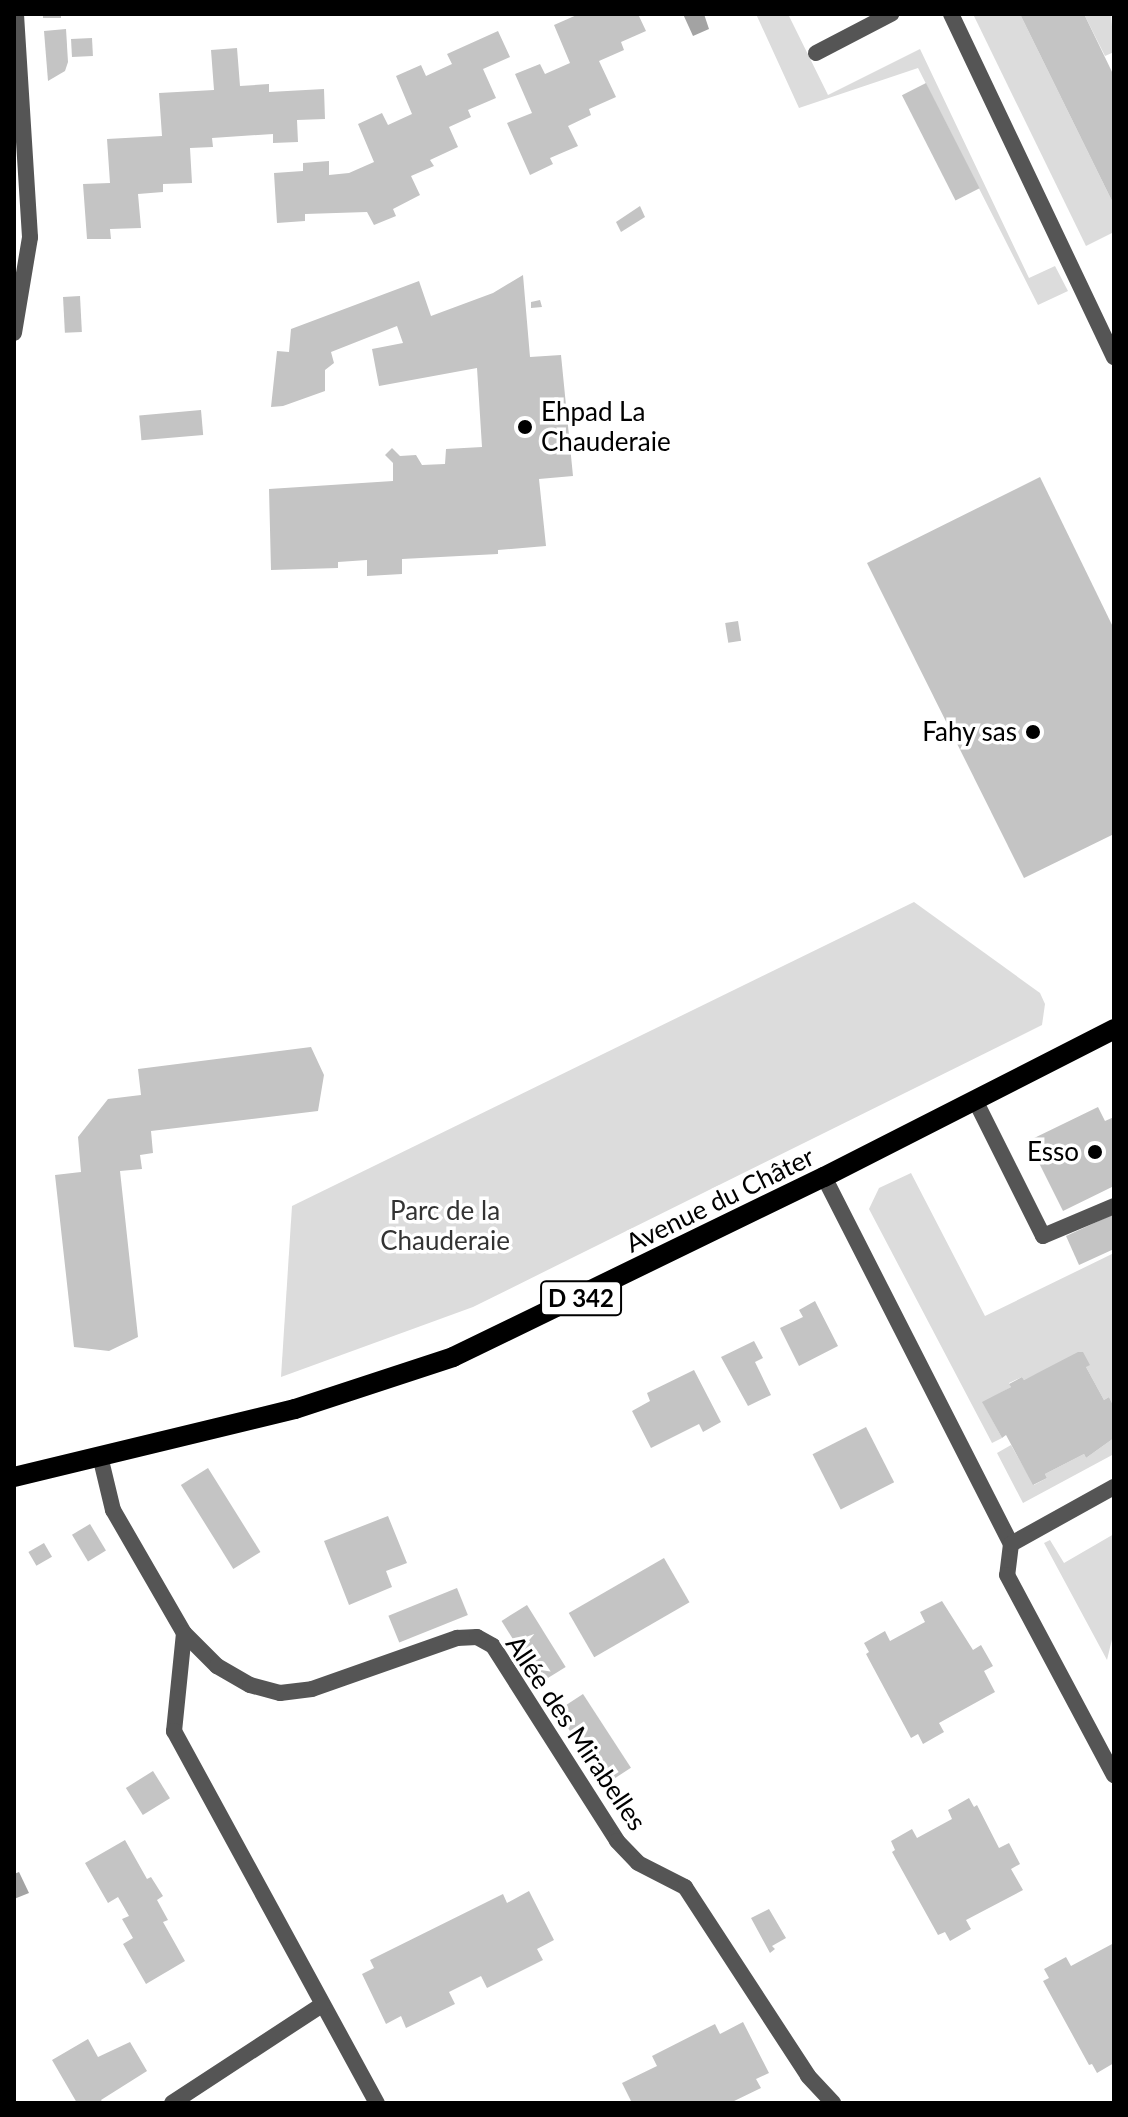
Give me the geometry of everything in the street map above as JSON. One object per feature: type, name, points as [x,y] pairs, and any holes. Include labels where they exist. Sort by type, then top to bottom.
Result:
[{"type":"main road","name":"Avenue du Châter","points":[[14,1477],[295,1409],[453,1357],[824,1177],[1114,1029]]},
{"type":"street","points":[[14,333],[30,237],[16,14]]},
{"type":"street","points":[[816,53],[891,14]]},
{"type":"street","points":[[951,14],[1114,357]]},
{"type":"street","points":[[975,1100],[1043,1236],[1114,1206]]},
{"type":"street","points":[[824,1177],[1011,1544],[1007,1575],[1114,1775]]},
{"type":"street","name":"Allée des Mirabelles","points":[[100,1456],[113,1510],[184,1633],[217,1666],[250,1685],[280,1693],[312,1689],[457,1638],[477,1637],[493,1646],[617,1841],[638,1863],[685,1887],[808,2076],[833,2103]]},
{"type":"street","points":[[1011,1544],[1114,1487]]},
{"type":"street","points":[[184,1633],[174,1731],[377,2103]]},
{"type":"street","points":[[172,2103],[322,2005]]},
{"type":"green space","points":[[756,14],[793,14],[789,16],[828,95],[920,49],[1029,278],[1055,266],[1068,291],[1038,305],[918,68],[799,108]]},
{"type":"green space","points":[[973,14],[1020,14],[1114,205],[1114,232],[1086,246]]},
{"type":"green space","points":[[1084,14],[1111,14],[1114,52],[1105,56]]},
{"type":"green space","name":"Parc de la Chauderaie","points":[[914,902],[1040,993],[1045,1004],[1042,1025],[473,1307],[281,1377],[292,1206]]},
{"type":"green space","points":[[911,1173],[985,1316],[1114,1253],[1114,1407],[1109,1397],[1104,1400],[1086,1367],[1082,1352],[1024,1380],[1022,1377],[1009,1383],[1011,1387],[983,1403],[1002,1438],[992,1443],[869,1209],[879,1188]]},
{"type":"green space","points":[[1114,1438],[1114,1454],[1023,1503],[997,1453],[1011,1445],[1034,1485],[1047,1478],[1045,1474],[1084,1454],[1086,1458]]},
{"type":"green space","points":[[1114,1534],[1114,1631],[1107,1660],[1044,1543],[1050,1540],[1064,1563]]},
{"type":"shaded area","points":[[683,14],[704,14],[709,29],[693,36]]},
{"type":"shaded area","points":[[19,1872],[29,1893],[14,1899],[14,1874]]},
{"type":"building","points":[[43,14],[61,14],[61,18],[43,18]]},
{"type":"building","points":[[579,14],[638,14],[646,31],[621,42],[624,50],[599,61],[616,97],[589,109],[591,115],[568,126],[578,146],[550,158],[553,164],[530,175],[507,123],[532,113],[515,74],[540,64],[545,74],[570,63],[554,25]]},
{"type":"building","points":[[1020,14],[1084,14],[1114,76],[1114,205]]},
{"type":"building","points":[[66,29],[68,62],[65,71],[48,81],[44,31]]},
{"type":"building","points":[[498,31],[510,57],[483,69],[496,98],[468,110],[471,117],[449,127],[458,147],[430,160],[434,166],[411,176],[420,195],[393,209],[396,216],[374,225],[367,212],[305,214],[305,221],[277,223],[274,173],[303,171],[303,163],[329,161],[329,175],[349,173],[374,162],[358,124],[382,113],[388,125],[412,114],[396,76],[421,65],[426,76],[452,64],[447,54]]},
{"type":"building","points":[[92,38],[93,56],[72,57],[71,39]]},
{"type":"building","points":[[237,48],[240,86],[269,84],[269,92],[324,89],[325,119],[297,120],[298,142],[273,143],[273,134],[212,138],[213,147],[190,148],[192,183],[163,184],[163,192],[138,194],[141,228],[110,229],[111,239],[87,239],[83,184],[110,183],[107,139],[162,136],[159,93],[214,90],[211,50]]},
{"type":"building","points":[[926,83],[980,188],[956,200],[902,95]]},
{"type":"building","points":[[640,206],[645,217],[621,232],[616,222]]},
{"type":"building","name":"Ehpad La Chauderaie","points":[[523,275],[530,357],[561,355],[573,476],[539,479],[546,546],[498,550],[498,554],[402,559],[402,574],[367,576],[367,560],[338,562],[338,568],[271,570],[269,489],[393,481],[393,463],[385,455],[392,448],[400,456],[416,455],[422,465],[445,464],[446,449],[482,447],[477,368],[379,386],[372,349],[403,343],[397,326],[331,352],[334,363],[325,370],[325,391],[283,406],[271,407],[277,351],[289,352],[291,329],[419,281],[431,316],[493,293]]},
{"type":"building","points":[[80,296],[82,332],[65,333],[63,297]]},
{"type":"building","points":[[540,300],[542,307],[531,308],[531,302]]},
{"type":"building","points":[[201,410],[203,435],[141,440],[139,415]]},
{"type":"building","name":"Fahy sas","points":[[1040,477],[1114,629],[1114,834],[1024,878],[867,563]]},
{"type":"building","points":[[738,621],[741,641],[728,643],[725,623]]},
{"type":"building","points":[[311,1047],[324,1075],[318,1111],[151,1131],[153,1153],[140,1155],[142,1169],[120,1171],[138,1337],[109,1351],[74,1347],[55,1175],[81,1172],[78,1137],[108,1099],[141,1095],[138,1069]]},
{"type":"building","points":[[1098,1107],[1105,1121],[1114,1117],[1114,1186],[1063,1211],[1028,1141]]},
{"type":"building","points":[[1114,1214],[1114,1249],[1079,1265],[1066,1236]]},
{"type":"building","points":[[815,1301],[838,1346],[799,1366],[780,1328],[803,1317],[799,1310]]},
{"type":"building","points":[[754,1341],[763,1358],[755,1362],[771,1395],[748,1406],[721,1357]]},
{"type":"building","points":[[1083,1352],[1090,1365],[1086,1367],[1104,1400],[1109,1397],[1114,1407],[1114,1438],[1086,1458],[1084,1454],[1045,1474],[1047,1478],[1033,1485],[1006,1435],[1002,1438],[982,1402],[1011,1387],[1009,1384],[1022,1377],[1024,1380]]},
{"type":"building","points":[[694,1370],[721,1422],[703,1432],[699,1424],[651,1448],[632,1411],[650,1401],[647,1393]]},
{"type":"building","points":[[866,1427],[894,1482],[841,1509],[813,1454]]},
{"type":"building","points":[[208,1468],[260,1552],[233,1569],[181,1485]]},
{"type":"building","points":[[388,1516],[407,1563],[386,1571],[392,1587],[349,1605],[324,1541]]},
{"type":"building","points":[[90,1524],[106,1551],[88,1561],[72,1535]]},
{"type":"building","points":[[44,1543],[52,1557],[36,1566],[28,1552]]},
{"type":"building","points":[[664,1558],[690,1602],[594,1657],[569,1613]]},
{"type":"building","points":[[457,1588],[468,1615],[399,1643],[388,1616]]},
{"type":"building","points":[[942,1601],[973,1650],[981,1645],[993,1666],[984,1671],[995,1692],[939,1723],[944,1732],[923,1744],[918,1734],[911,1738],[866,1654],[869,1652],[864,1643],[885,1631],[890,1641],[925,1622],[920,1612]]},
{"type":"building","points":[[527,1605],[566,1667],[540,1683],[502,1621]]},
{"type":"building","points":[[583,1694],[631,1768],[605,1785],[557,1711]]},
{"type":"building","points":[[153,1771],[170,1798],[143,1815],[126,1788]]},
{"type":"building","points":[[969,1798],[974,1807],[977,1805],[999,1848],[1009,1843],[1020,1864],[1011,1869],[1023,1890],[966,1920],[971,1929],[950,1941],[945,1932],[938,1935],[892,1852],[895,1850],[891,1841],[912,1829],[917,1838],[952,1819],[948,1810]]},
{"type":"building","points":[[125,1840],[147,1879],[151,1877],[163,1896],[157,1900],[168,1920],[163,1922],[185,1961],[146,1984],[123,1944],[133,1938],[122,1919],[129,1916],[118,1897],[108,1903],[85,1863]]},
{"type":"building","points":[[529,1891],[554,1940],[537,1949],[543,1960],[487,1988],[481,1976],[449,1992],[455,2004],[406,2028],[401,2016],[386,2024],[362,1974],[374,1968],[370,1960],[503,1894],[507,1903]]},
{"type":"building","points":[[769,1909],[786,1938],[772,1946],[775,1949],[770,1953],[751,1918]]},
{"type":"building","points":[[1114,1943],[1114,2063],[1097,2073],[1092,2064],[1089,2065],[1043,1981],[1049,1978],[1044,1969],[1066,1957],[1071,1966]]},
{"type":"building","points":[[743,2022],[769,2073],[756,2079],[761,2088],[730,2103],[632,2103],[622,2083],[657,2066],[652,2056],[715,2024],[720,2034]]},
{"type":"building","points":[[88,2039],[98,2057],[130,2042],[147,2071],[101,2100],[103,2103],[77,2103],[52,2060]]},
{"type":"place","name":"Ehpad La Chauderaie","points":[[525,427]]},
{"type":"place","name":"Fahy sas","points":[[1033,732]]},
{"type":"place","name":"Esso","points":[[1095,1152]]}]
